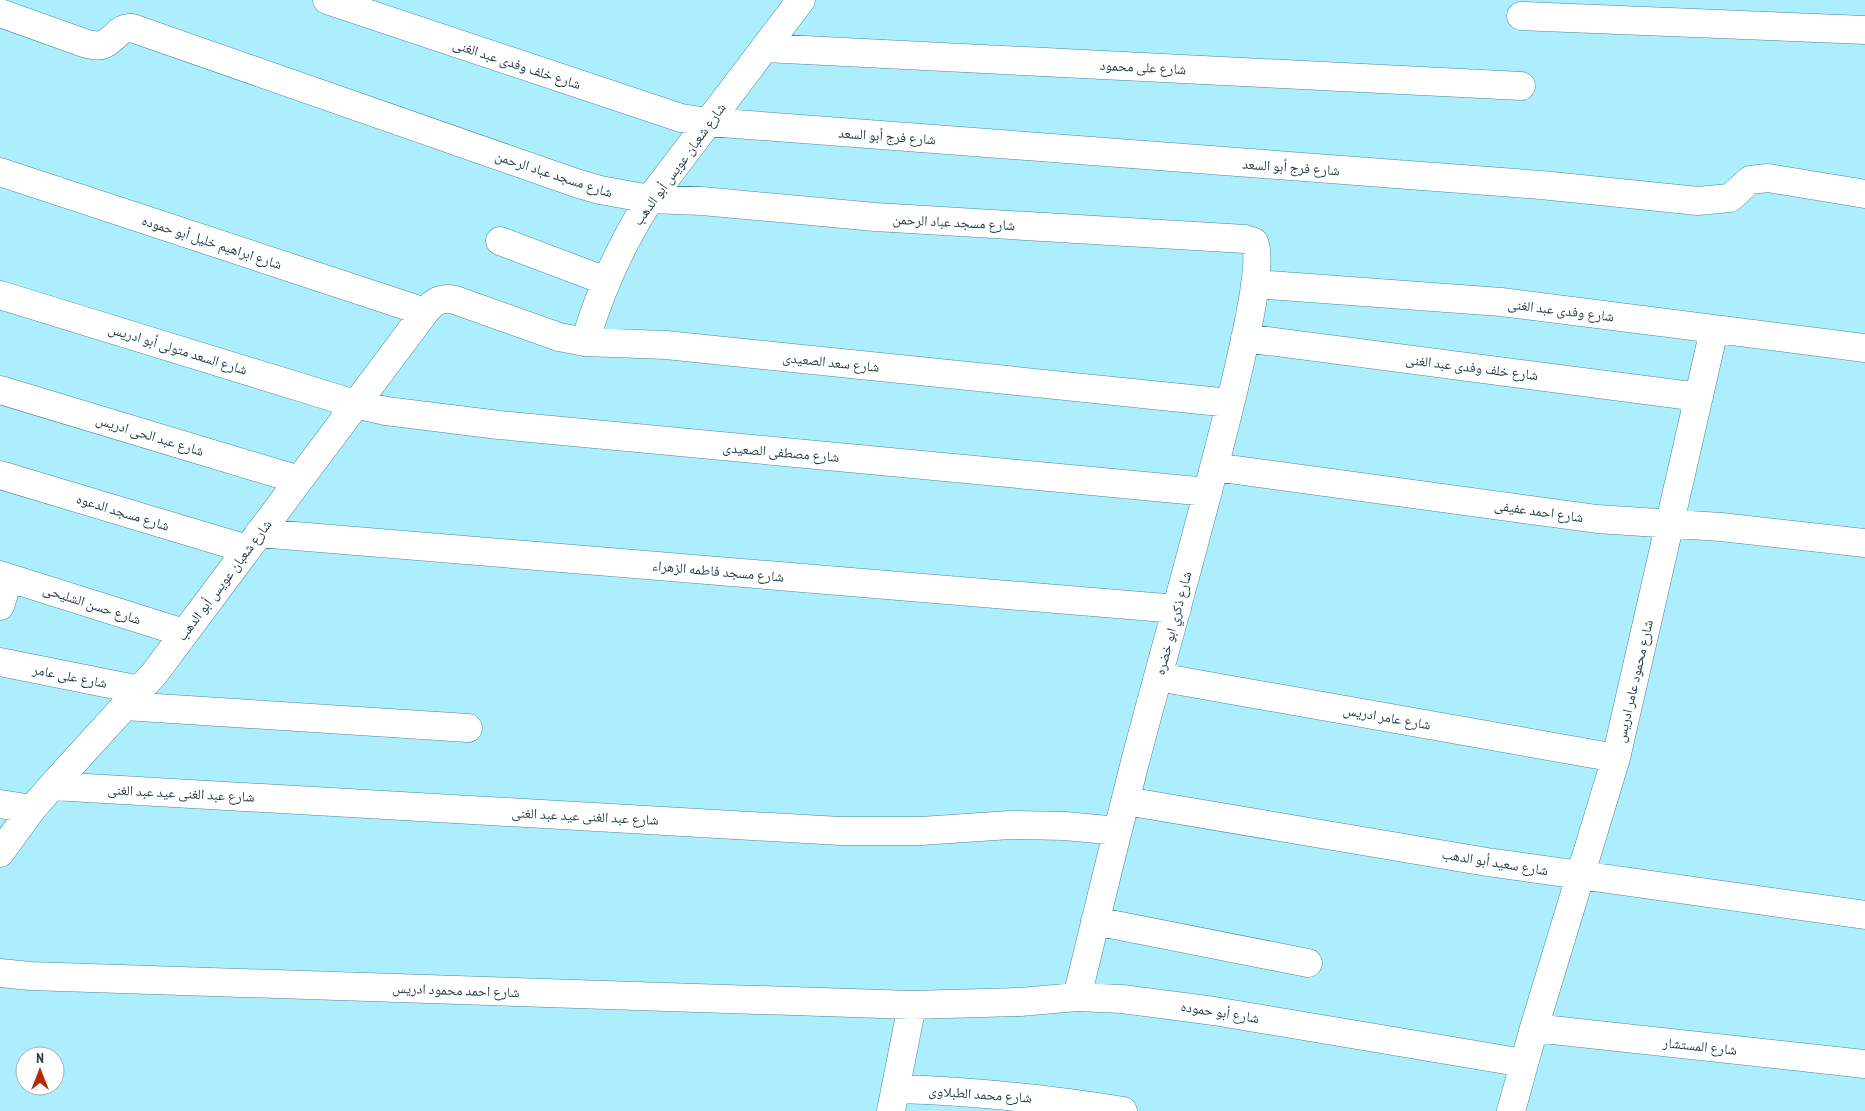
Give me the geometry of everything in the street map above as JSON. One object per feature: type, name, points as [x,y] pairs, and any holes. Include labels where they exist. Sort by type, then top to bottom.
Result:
[{"type":"street","name":"شارع خلف وفدى عبد الغنى","points":[[327,0],[681,118],[709,122]]},
{"type":"street","name":"شارع شعبان عويس أبو الدهب","points":[[585,342],[606,281],[634,225],[650,199],[800,0]]},
{"type":"street","name":"شارع مسجد عباد الرحمن","points":[[0,13],[98,46],[105,44],[122,29],[132,28],[576,184],[600,190],[650,199],[702,201],[875,217],[1245,239],[1254,242],[1257,246]]},
{"type":"street","points":[[1521,16],[1865,30]]},
{"type":"street","name":"شارع على محمود","points":[[765,48],[1521,86]]},
{"type":"street","name":"شارع فرج أبو السعد","points":[[709,122],[1541,185],[1698,201],[1730,198],[1750,180],[1768,178],[1865,194]]},
{"type":"street","name":"شارع ابراهيم خليل أبو حموده","points":[[0,172],[432,306]]},
{"type":"street","points":[[500,241],[606,281]]},
{"type":"street","name":"شارع ذكري ابو خضره","points":[[1077,998],[1118,831],[1230,404],[1255,284],[1257,246]]},
{"type":"street","name":"شارع وفدى عبد الغنى","points":[[1255,284],[1501,302],[1865,348]]},
{"type":"street","name":"شارع السعد متولى أبو ادريس","points":[[0,295],[355,404]]},
{"type":"street","name":"شارع سعد الصعيدى","points":[[432,306],[447,298],[559,337],[585,342],[666,345],[1230,404]]},
{"type":"street","name":"شارع شعبان عويس أبو الدهب","points":[[0,853],[32,809],[154,674],[355,404],[432,306]]},
{"type":"street","name":"شارع محمود عامر ادريس","points":[[1511,1111],[1534,1028],[1616,758],[1714,330]]},
{"type":"street","name":"شارع خلف وفدى عبد الغنى","points":[[1245,338],[1699,396]]},
{"type":"street","name":"شارع عبد الحى ادريس","points":[[0,390],[299,480]]},
{"type":"street","name":"شارع مصطفى الصعيدى","points":[[355,404],[386,411],[498,425],[1211,479]]},
{"type":"street","name":"شارع مسجد الدعوه","points":[[0,475],[253,541]]},
{"type":"street","name":"شارع احمد عفيفى","points":[[1211,479],[1597,519],[1738,529],[1865,543]]},
{"type":"street","name":"شارع مسجد فاطمه الزهراء","points":[[253,541],[1177,609]]},
{"type":"street","points":[[0,606],[4,577]]},
{"type":"street","name":"شارع حسن الشليحى","points":[[4,577],[184,633]]},
{"type":"street","name":"شارع على عامر","points":[[0,662],[132,698],[468,728]]},
{"type":"street","name":"شارع عامر ادريس","points":[[1158,677],[1616,758]]},
{"type":"street","name":"شارع عبد الغنى عيد عبد الغنى","points":[[52,786],[840,831],[921,831],[1010,825],[1064,826],[1118,831]]},
{"type":"street","name":"شارع سعيد أبو الدهب","points":[[1126,801],[1487,862],[1865,914]]},
{"type":"street","points":[[0,804],[32,809]]},
{"type":"street","points":[[1095,922],[1308,963]]},
{"type":"street","name":"شارع احمد محمود ادريس","points":[[1,976],[912,1005]]},
{"type":"street","name":"شارع أبو حموده","points":[[912,1005],[1011,1003],[1077,998],[1132,1000],[1214,1011],[1524,1062]]},
{"type":"street","points":[[894,1100],[912,1005]]},
{"type":"street","name":"شارع المستشار","points":[[1534,1028],[1865,1064]]},
{"type":"street","name":"شارع محمد الطبلاوى","points":[[894,1100],[993,1093],[1123,1111]]}]
